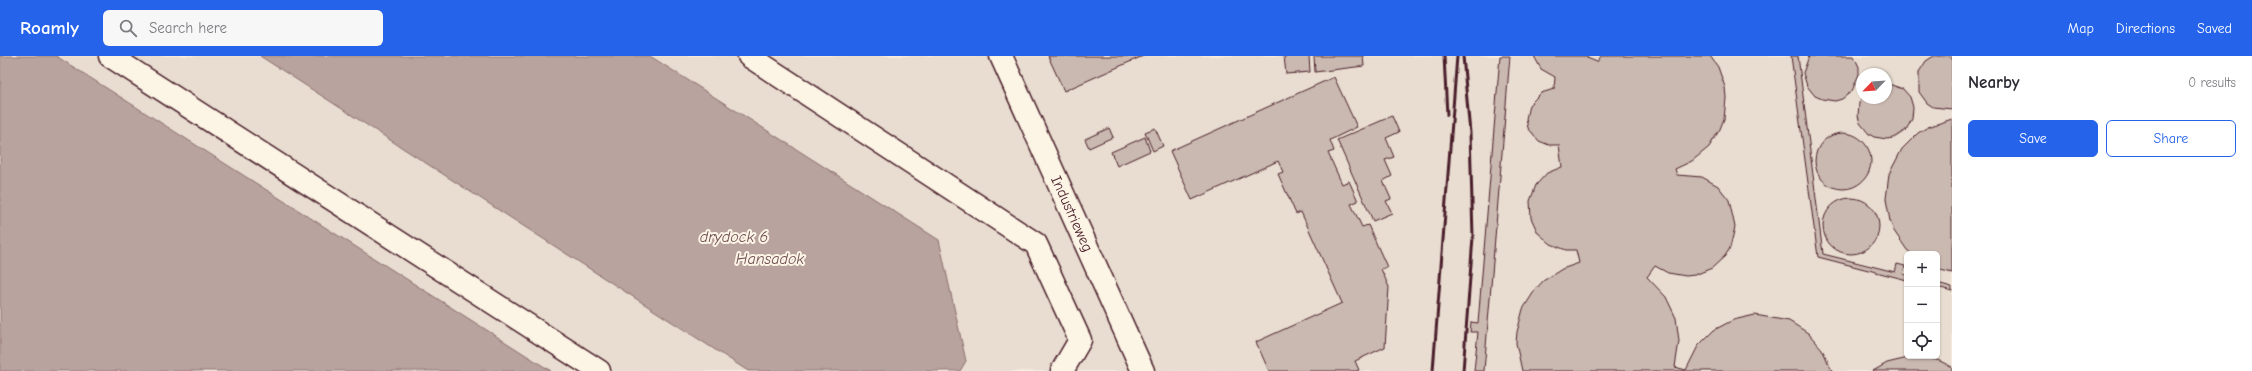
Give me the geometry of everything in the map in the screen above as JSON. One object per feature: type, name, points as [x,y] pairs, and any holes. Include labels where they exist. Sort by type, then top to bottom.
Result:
[{"type":"street","points":[[110,56],[598,371]]},
{"type":"street","points":[[749,56],[1036,244],[1080,340],[1062,371]]},
{"type":"street","name":"Industrieweg","points":[[1001,56],[1143,371]]},
{"type":"shaded area","points":[[0,56],[1952,56],[1952,371],[0,371]]},
{"type":"water","points":[[0,56],[56,56],[551,371],[0,371]]},
{"type":"water","name":"drydock 6","points":[[260,56],[650,56],[939,240],[966,361],[960,371],[748,371]]},
{"type":"building","points":[[1048,56],[1143,56],[1064,91]]},
{"type":"building","points":[[1284,56],[1309,56],[1310,72],[1286,74]]},
{"type":"building","points":[[1314,56],[1363,56],[1364,66],[1315,72]]},
{"type":"building","points":[[1500,56],[1510,56],[1484,371],[1474,371],[1478,332],[1470,332],[1471,322],[1478,323]]},
{"type":"building","points":[[1534,56],[1588,56],[1587,58],[1597,62],[1601,56],[1710,56],[1718,67],[1725,87],[1726,98],[1724,119],[1709,147],[1692,161],[1675,169],[1677,175],[1702,177],[1718,186],[1729,200],[1735,227],[1730,248],[1725,256],[1712,268],[1695,275],[1686,276],[1668,273],[1655,266],[1647,277],[1666,297],[1676,318],[1679,341],[1675,367],[1686,370],[1698,346],[1714,330],[1733,320],[1755,315],[1789,321],[1808,333],[1822,349],[1832,371],[1522,371],[1516,343],[1517,332],[1523,309],[1535,290],[1543,281],[1562,269],[1579,263],[1576,250],[1566,250],[1551,244],[1538,233],[1531,218],[1530,201],[1536,185],[1547,173],[1562,167],[1559,145],[1549,145],[1539,141],[1528,128],[1526,119],[1529,105],[1541,93],[1554,89],[1555,77],[1541,69]]},
{"type":"building","points":[[1791,56],[1798,56],[1823,254],[1895,272],[1897,264],[1904,266],[1904,279],[1818,257]]},
{"type":"building","points":[[1809,56],[1854,56],[1859,67],[1856,68],[1856,81],[1852,91],[1842,99],[1835,101],[1822,99],[1815,96],[1807,86],[1803,73]]},
{"type":"building","points":[[1934,56],[1952,56],[1952,109],[1933,107],[1927,103],[1919,92],[1919,72],[1926,61]]},
{"type":"building","points":[[1334,77],[1357,127],[1330,140],[1334,151],[1328,153],[1342,184],[1349,181],[1358,201],[1351,204],[1362,227],[1368,225],[1387,267],[1381,269],[1389,287],[1385,347],[1355,361],[1359,370],[1356,371],[1269,371],[1256,342],[1342,303],[1301,212],[1296,214],[1278,174],[1283,172],[1278,161],[1192,200],[1170,151]]},
{"type":"building","points":[[1892,85],[1903,89],[1910,97],[1913,107],[1912,119],[1906,130],[1894,138],[1887,139],[1874,137],[1869,134],[1860,123],[1858,116],[1859,104],[1892,104]]},
{"type":"building","points":[[1392,116],[1399,132],[1386,138],[1394,157],[1385,160],[1392,176],[1383,181],[1391,199],[1386,201],[1392,213],[1373,221],[1337,140]]},
{"type":"building","points":[[1952,119],[1952,273],[1940,270],[1940,251],[1907,250],[1894,231],[1890,221],[1886,199],[1889,174],[1902,149],[1918,133],[1928,127]]},
{"type":"building","points":[[1109,128],[1113,137],[1089,148],[1085,139]]},
{"type":"building","points":[[1155,128],[1163,146],[1153,151],[1145,132]]},
{"type":"building","points":[[1843,133],[1854,135],[1863,141],[1869,150],[1871,161],[1869,172],[1863,181],[1854,187],[1843,189],[1832,187],[1823,181],[1817,172],[1815,161],[1817,150],[1823,141],[1832,135]]},
{"type":"building","points":[[1145,137],[1150,151],[1117,166],[1111,152]]},
{"type":"building","points":[[1851,198],[1862,200],[1871,206],[1877,215],[1879,226],[1877,237],[1871,246],[1862,252],[1851,254],[1840,252],[1831,246],[1825,237],[1823,226],[1825,215],[1831,206],[1840,200]]},
{"type":"building","points":[[1940,284],[1952,287],[1952,291],[1940,288]]},
{"type":"building","points":[[1904,359],[1933,359],[1952,367],[1952,371],[1873,371],[1887,363]]},
{"type":"railway","points":[[1444,56],[1447,115]]},
{"type":"railway","points":[[1433,371],[1457,56]]},
{"type":"railway","points":[[1463,56],[1470,133],[1473,237],[1463,371]]},
{"type":"water label","name":"Hansadok","points":[[770,258]]}]
